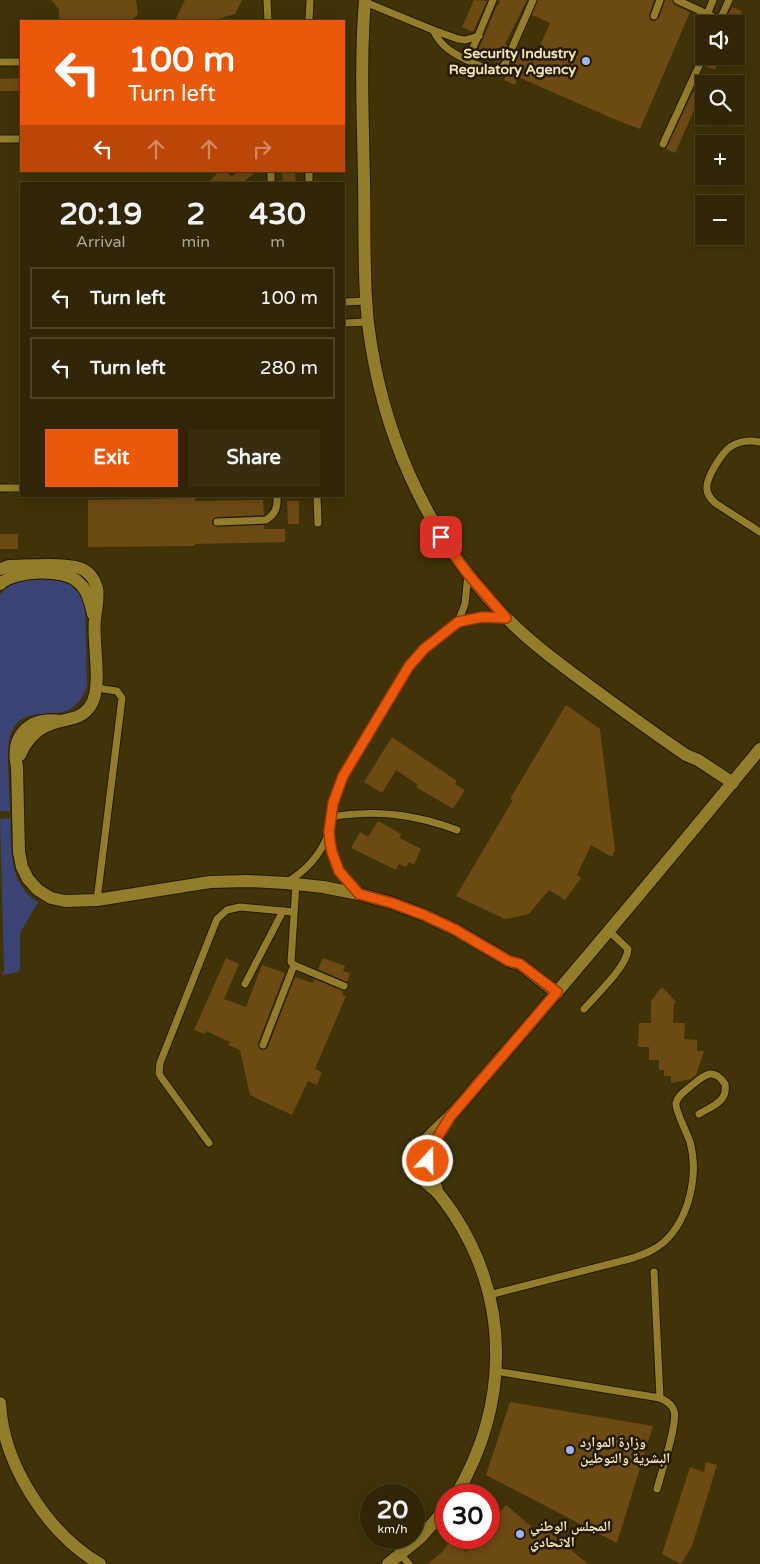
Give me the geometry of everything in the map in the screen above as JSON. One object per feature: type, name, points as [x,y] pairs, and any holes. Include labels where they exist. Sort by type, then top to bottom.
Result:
[{"type":"street","points":[[365,1],[363,80],[366,301],[368,322],[374,367],[385,412],[400,455],[423,505],[441,537],[468,574],[506,618],[531,641],[567,670],[686,755],[694,766],[730,786]]},
{"type":"street","points":[[0,569],[9,566],[41,570]]},
{"type":"street","points":[[0,584],[16,575],[74,566],[90,574],[96,588],[97,604],[94,618],[96,688],[91,705],[78,717],[61,721],[50,719],[38,721],[28,727],[16,745],[19,852],[22,867],[28,880],[38,890],[51,898],[65,901],[97,900],[210,882],[248,881],[291,883],[359,894],[392,903],[454,929],[509,961],[518,972],[554,996]]},
{"type":"street","points":[[462,1484],[485,1432],[493,1398],[496,1346],[494,1320],[484,1274],[475,1252],[460,1224],[437,1192],[423,1181],[419,1174],[417,1160],[422,1146],[450,1117],[554,996],[760,749]]},
{"type":"street","points":[[0,1403],[0,1413],[7,1442],[17,1469],[31,1495],[49,1519],[69,1540],[100,1564]]},
{"type":"street","points":[[388,1564],[405,1559],[435,1521]]},
{"type":"lane","points":[[268,0],[268,20]]},
{"type":"lane","points":[[309,20],[310,0]]},
{"type":"lane","points":[[468,60],[493,0]]},
{"type":"lane","points":[[433,30],[437,38],[450,50],[495,71],[503,68],[533,0]]},
{"type":"lane","points":[[654,16],[660,0]]},
{"type":"lane","points":[[677,0],[707,15],[713,0]]},
{"type":"lane","points":[[722,15],[729,0]]},
{"type":"lane","points":[[365,1],[433,30],[465,40],[479,36]]},
{"type":"lane","points":[[0,62],[20,62]]},
{"type":"lane","points":[[663,144],[699,65]]},
{"type":"lane","points":[[0,139],[20,138]]},
{"type":"lane","points":[[345,302],[366,301]]},
{"type":"lane","points":[[345,323],[368,322]]},
{"type":"lane","points":[[760,442],[752,440],[731,446],[722,454],[706,485],[707,492],[715,503],[760,532]]},
{"type":"lane","points":[[0,488],[20,488]]},
{"type":"lane","points":[[217,522],[266,520],[277,509],[277,497]]},
{"type":"lane","points":[[317,497],[318,523]]},
{"type":"lane","points":[[458,622],[465,604],[468,574]]},
{"type":"lane","points":[[359,894],[345,879],[337,866],[332,852],[329,832],[330,817],[338,789],[350,763],[409,666],[428,645],[458,622],[482,617],[506,618]]},
{"type":"lane","points":[[96,688],[117,691],[122,698],[97,900]]},
{"type":"lane","points":[[330,817],[367,813],[404,815],[422,818],[457,830]]},
{"type":"lane","points":[[329,832],[321,850],[291,883],[294,912],[290,960],[294,965],[344,986]]},
{"type":"lane","points":[[209,1143],[161,1077],[159,1072],[160,1063],[217,919],[227,910],[240,906],[294,912]]},
{"type":"lane","points":[[244,984],[283,911]]},
{"type":"lane","points":[[584,1009],[627,956],[628,949],[608,931]]},
{"type":"lane","points":[[262,1045],[294,965]]},
{"type":"lane","points":[[489,1295],[633,1258],[655,1249],[664,1242],[676,1226],[686,1205],[693,1176],[690,1145],[677,1112],[676,1101],[699,1078],[711,1074],[717,1075],[725,1084],[725,1096],[721,1101],[699,1114]]},
{"type":"lane","points":[[654,1272],[660,1398]]},
{"type":"lane","points":[[495,1372],[660,1398],[671,1405],[675,1418],[657,1488]]},
{"type":"shaded area","points":[[27,579],[61,580],[74,587],[85,603],[87,686],[80,701],[71,709],[38,714],[18,722],[11,733],[8,749],[10,811],[0,811],[0,595],[11,584]]},
{"type":"shaded area","points":[[10,818],[12,854],[16,876],[28,895],[38,902],[20,933],[20,969],[18,972],[2,975],[4,970],[0,819]]},
{"type":"building","points":[[51,0],[136,0],[138,14],[132,20],[62,20],[59,18],[59,9]]},
{"type":"building","points":[[185,0],[242,0],[235,14],[214,20],[175,20]]},
{"type":"building","points":[[474,0],[487,1],[473,32],[462,27]]},
{"type":"building","points":[[498,0],[527,0],[505,44],[507,45],[499,63],[477,53],[500,1]]},
{"type":"building","name":"Security Industry Regulatory Agency","points":[[538,0],[654,0],[649,16],[650,20],[654,21],[659,18],[665,0],[672,0],[674,5],[690,12],[640,129],[518,77],[515,85],[504,80],[517,49],[535,57],[550,23],[532,15]]},
{"type":"building","points":[[732,7],[742,11],[740,15],[728,15]]},
{"type":"building","points":[[705,65],[717,65],[715,70]]},
{"type":"building","points":[[20,78],[20,91],[0,91],[0,79]]},
{"type":"building","points":[[693,92],[695,93],[695,108],[675,153],[666,149]]},
{"type":"building","points":[[218,172],[226,172],[232,177],[237,172],[256,172],[243,182],[209,182]]},
{"type":"building","points":[[282,172],[295,172],[296,182],[283,182]]},
{"type":"building","points":[[195,498],[195,501],[263,500],[264,515],[216,517],[212,520],[212,524],[217,527],[264,525],[264,529],[285,529],[285,542],[195,544],[195,546],[88,547],[88,500]]},
{"type":"building","points":[[287,501],[299,501],[299,524],[288,524]]},
{"type":"building","points":[[0,534],[18,534],[18,549],[0,549]]},
{"type":"building","points":[[566,705],[600,729],[615,850],[612,857],[591,845],[577,875],[581,878],[565,900],[549,890],[529,914],[505,919],[456,896],[513,800],[510,799]]},
{"type":"building","points":[[392,737],[457,781],[455,784],[465,790],[453,809],[416,787],[418,785],[396,770],[382,793],[364,782]]},
{"type":"building","points":[[378,821],[401,834],[400,838],[421,849],[414,865],[409,862],[406,867],[399,864],[396,870],[351,848],[360,832],[368,837]]},
{"type":"building","points":[[226,958],[239,964],[224,999],[246,1007],[262,965],[285,973],[258,1043],[259,1048],[262,1050],[268,1047],[295,977],[313,983],[314,979],[343,991],[342,995],[346,996],[315,1069],[322,1072],[317,1085],[308,1081],[292,1115],[250,1095],[240,1050],[228,1045],[230,1042],[206,1031],[205,1034],[194,1030]]},
{"type":"building","points":[[323,958],[345,966],[343,971],[350,973],[347,982],[318,969]]},
{"type":"building","points":[[662,987],[676,1002],[674,1004],[673,1023],[685,1023],[684,1039],[697,1040],[697,1051],[704,1051],[696,1075],[691,1079],[671,1083],[671,1076],[664,1076],[664,1070],[659,1070],[659,1060],[649,1060],[649,1047],[638,1047],[639,1023],[651,1023],[651,1001]]},
{"type":"building","name":"وزارة الموارد البشرية والتوطين","points":[[510,1402],[653,1426],[617,1543],[486,1475]]},
{"type":"building","points":[[706,1462],[717,1465],[692,1546],[681,1564],[662,1554],[690,1467],[704,1472]]},
{"type":"building","name":"المجلس الوطني الاتحادي","points":[[506,1505],[537,1531],[541,1525],[588,1564],[428,1564],[444,1549],[462,1549],[466,1552],[469,1549],[500,1549],[500,1512]]},
{"type":"place","name":"Security Industry Regulatory Agency","points":[[586,61]]},
{"type":"place","name":"وزارة الموارد البشرية والتوطين","points":[[570,1450]]},
{"type":"place","name":"المجلس الوطني الاتحادي","points":[[520,1534]]},
{"type":"route","points":[[428,1161],[431,1148],[450,1117],[557,992],[520,964],[509,961],[454,929],[392,903],[359,894],[339,871],[332,852],[329,832],[330,817],[343,776],[409,666],[432,641],[458,622],[482,617],[506,618],[468,574],[441,537]]}]
